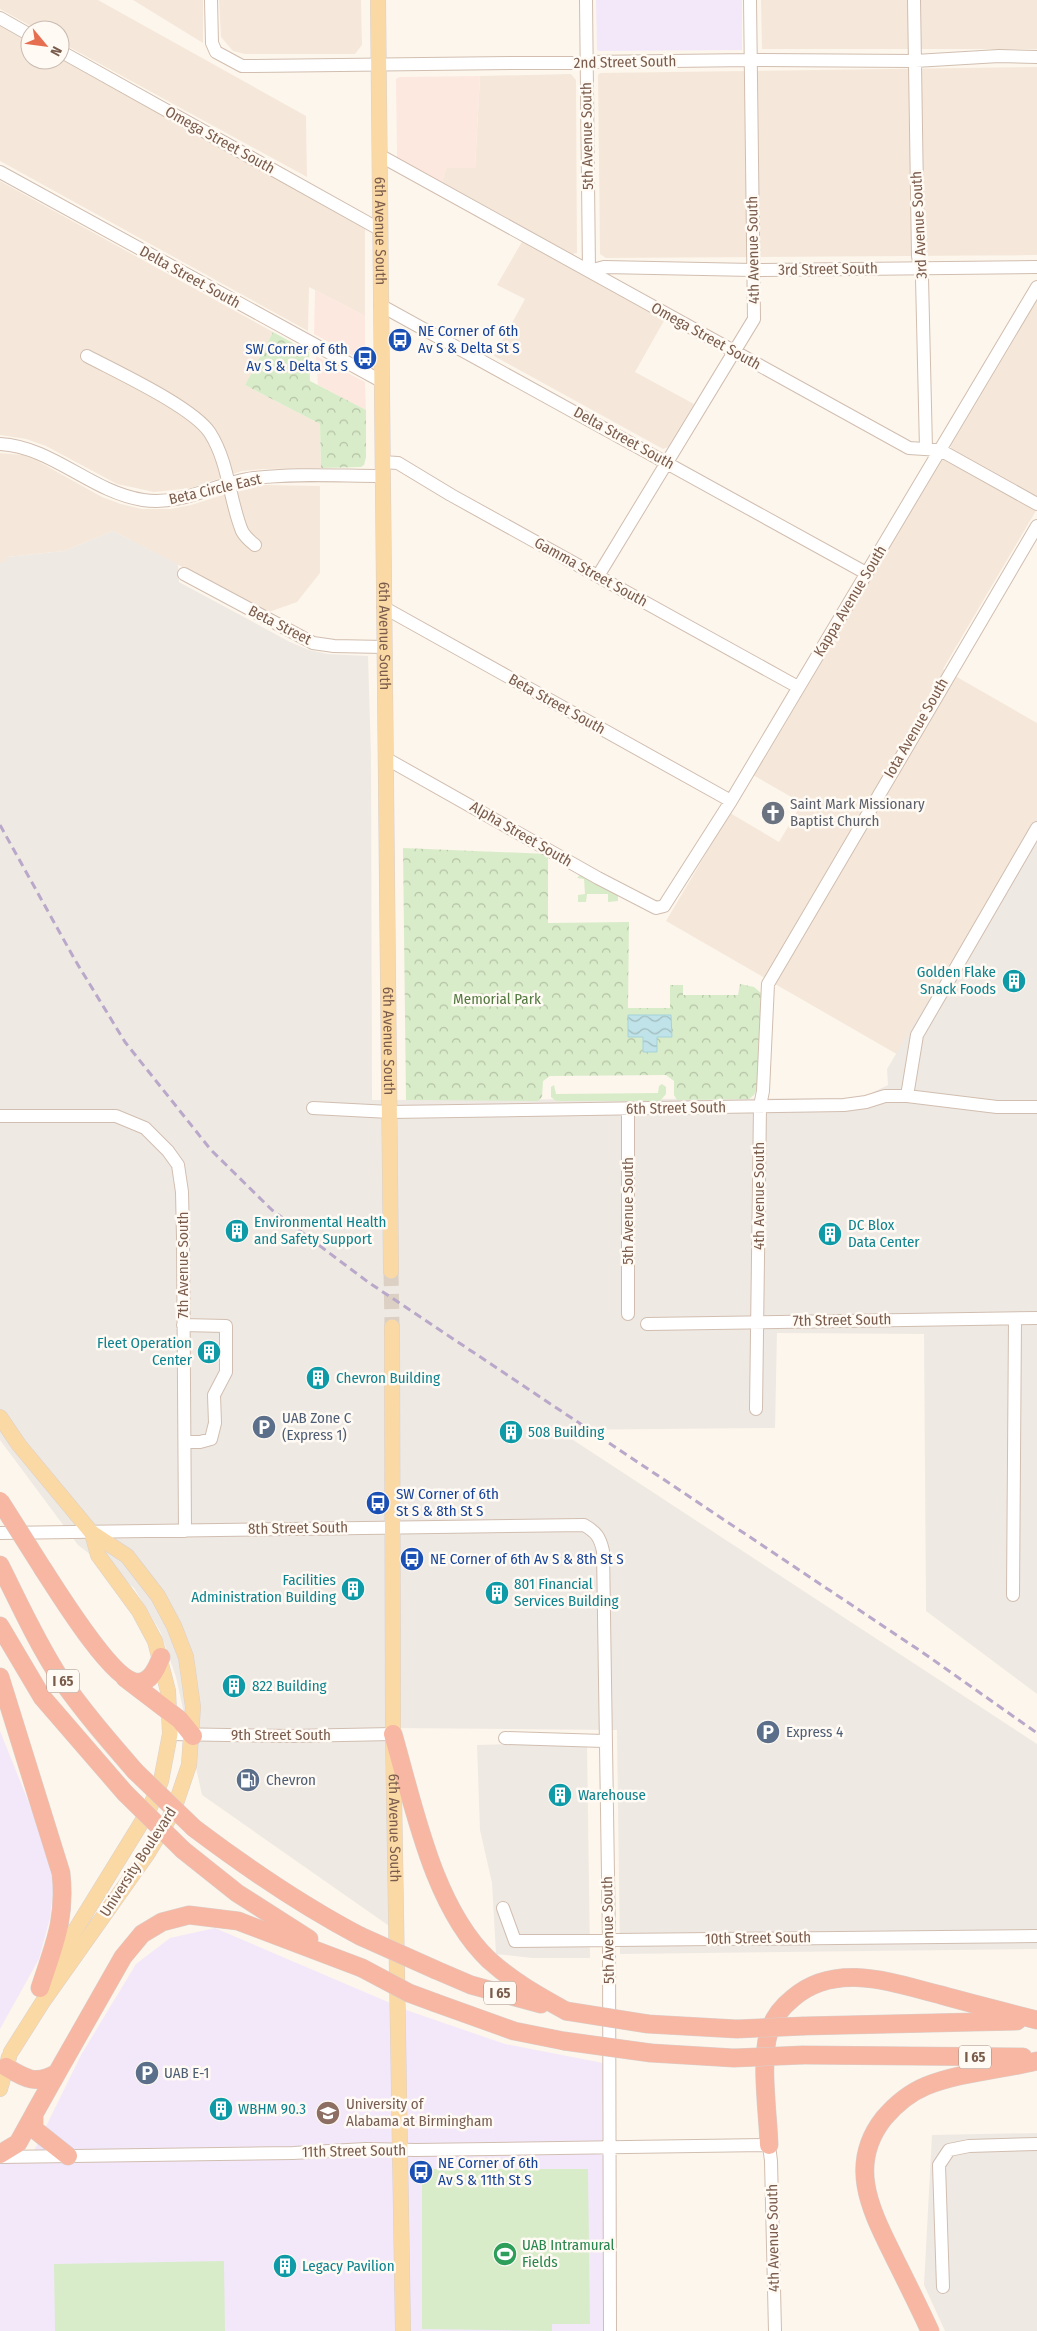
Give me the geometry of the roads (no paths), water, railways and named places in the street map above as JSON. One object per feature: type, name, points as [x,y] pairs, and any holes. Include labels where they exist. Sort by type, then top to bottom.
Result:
[{"type":"highway","points":[[0,1501],[81,1626],[123,1676],[180,1720],[193,1736]]},
{"type":"highway","name":"I 65","points":[[3,1572],[60,1676],[85,1712],[135,1771],[194,1828],[252,1872],[321,1916],[360,1936],[436,1970],[471,1985],[566,2011],[648,2024],[737,2029],[1037,2020]]},
{"type":"highway","name":"I 65","points":[[0,1626],[42,1696],[125,1793],[184,1850],[237,1893],[293,1930],[409,1993],[514,2032],[652,2053],[734,2058],[803,2055],[1037,2056]]},
{"type":"highway","points":[[123,1676],[136,1682],[146,1681],[153,1675],[160,1657]]},
{"type":"highway","points":[[0,1678],[62,1873],[64,1899],[62,1922],[40,1988]]},
{"type":"highway","points":[[393,1734],[422,1833],[441,1887],[466,1933],[488,1959],[515,1982],[566,2011]]},
{"type":"highway","points":[[0,2155],[18,2143],[123,1957],[142,1934],[162,1922],[189,1915],[238,1921],[362,1968]]},
{"type":"highway","points":[[769,2145],[766,2059],[769,2033],[783,2006],[802,1990],[825,1979],[853,1976],[883,1980],[1037,2020]]},
{"type":"highway","points":[[8,2060],[20,2075],[37,2080],[46,2080],[58,2073]]},
{"type":"highway","points":[[930,2331],[870,2205],[864,2174],[868,2148],[873,2136],[890,2111],[919,2089],[953,2078],[1037,2061]]},
{"type":"highway","points":[[34,2114],[34,2129],[68,2156]]},
{"type":"main road","name":"6th Avenue South","points":[[378,0],[391,1271]]},
{"type":"main road","name":"6th Avenue South","points":[[392,1326],[394,1527],[393,1734],[403,2331]]},
{"type":"main road","name":"University Boulevard","points":[[0,1416],[18,1445],[92,1533],[128,1556],[149,1582],[167,1610],[180,1641],[190,1674],[194,1707],[193,1736],[184,1782],[164,1827],[42,2003],[8,2060]]},
{"type":"main road","name":"University Boulevard","points":[[0,2089],[8,2060],[40,1988],[94,1897],[148,1812],[161,1781],[170,1734],[170,1713],[160,1657],[139,1611],[98,1555],[92,1533]]},
{"type":"street","name":"2nd Street South","points":[[211,0],[212,43],[216,52],[242,66],[378,66],[750,60],[915,61],[999,56],[1037,57]]},
{"type":"street","name":"5th Avenue South","points":[[586,0],[589,271]]},
{"type":"street","name":"4th Avenue South","points":[[598,576],[733,350],[754,319],[750,0]]},
{"type":"street","name":"3rd Avenue South","points":[[914,0],[926,449]]},
{"type":"street","points":[[0,18],[20,29]]},
{"type":"street","name":"Omega Street South","points":[[70,57],[380,229]]},
{"type":"street","name":"Omega Street South","points":[[379,155],[909,448],[940,450],[1037,504]]},
{"type":"street","name":"Delta Street South","points":[[0,172],[381,381]]},
{"type":"street","name":"3rd Street South","points":[[589,271],[604,267],[753,270],[1037,267]]},
{"type":"street","name":"Kappa Avenue South","points":[[656,908],[664,906],[731,801],[1037,287]]},
{"type":"street","name":"Delta Street South","points":[[380,305],[866,573]]},
{"type":"street","points":[[87,356],[168,401],[202,423],[219,451],[243,532],[255,545]]},
{"type":"street","name":"Beta Circle East","points":[[0,444],[26,448],[105,489],[145,500],[176,500],[230,484],[266,477],[382,469]]},
{"type":"street","name":"Gamma Street South","points":[[382,469],[398,463],[798,687]]},
{"type":"street","name":"Iota Avenue South","points":[[768,984],[1037,526]]},
{"type":"street","name":"Beta Street","points":[[184,574],[313,643],[334,646],[384,647]]},
{"type":"street","name":"Beta Street South","points":[[383,607],[731,801]]},
{"type":"street","name":"Alpha Street South","points":[[387,758],[598,878],[656,908]]},
{"type":"street","points":[[907,1096],[917,1035],[1037,828]]},
{"type":"street","name":"4th Avenue South","points":[[756,1408],[759,1321],[760,1106],[763,1091],[768,984]]},
{"type":"street","name":"6th Street South","points":[[313,1108],[390,1112],[844,1105],[866,1102],[885,1096],[907,1096],[997,1107],[1037,1107]]},
{"type":"street","name":"5th Avenue South","points":[[628,1109],[628,1314]]},
{"type":"street","name":"7th Avenue South","points":[[0,1116],[116,1116],[145,1128],[168,1151],[178,1165],[182,1192],[185,1531]]},
{"type":"street","name":"7th Street South","points":[[647,1324],[1037,1318]]},
{"type":"street","points":[[1013,1595],[1015,1319]]},
{"type":"street","points":[[183,1325],[226,1326],[226,1372],[214,1395],[213,1433],[207,1441],[185,1442]]},
{"type":"street","name":"8th Street South","points":[[0,1533],[584,1525],[595,1532]]},
{"type":"street","name":"5th Avenue South","points":[[595,1532],[600,1538],[603,1551],[604,1740],[609,1940],[608,2148],[610,2331]]},
{"type":"street","name":"9th Street South","points":[[170,1734],[193,1736],[393,1734]]},
{"type":"street","points":[[506,1738],[604,1740]]},
{"type":"street","name":"10th Street South","points":[[503,1908],[515,1941],[1037,1936]]},
{"type":"street","points":[[943,2286],[939,2165],[949,2150],[970,2146],[1037,2144]]},
{"type":"street","name":"4th Avenue South","points":[[769,2145],[775,2331]]},
{"type":"street","name":"11th Street South","points":[[0,2155],[68,2156],[769,2145]]},
{"type":"water","points":[[628,1015],[671,1015],[672,1037],[657,1037],[657,1052],[643,1052],[643,1037],[628,1037]]},
{"type":"tunnel","points":[[391,1271],[392,1327]]},
{"type":"railway","points":[[0,825],[75,960],[125,1042],[211,1150],[272,1210],[368,1282],[922,1652],[1037,1733]]},
{"type":"place","name":"NE Corner of 6th Av S & Delta St S","points":[[400,340]]},
{"type":"place","name":"SW Corner of 6th Av S & Delta St S","points":[[365,358]]},
{"type":"place","name":"Saint Mark Missionary Baptist Church","points":[[773,813]]},
{"type":"place","name":"Golden Flake Snack Foods","points":[[1014,981]]},
{"type":"place","name":"Environmental Health and Safety Support","points":[[237,1231]]},
{"type":"place","name":"DC Blox Data Center","points":[[830,1234]]},
{"type":"place","name":"Fleet Operation Center","points":[[209,1352]]},
{"type":"place","name":"Chevron Building","points":[[318,1378]]},
{"type":"place","name":"UAB Zone C (Express 1)","points":[[264,1427]]},
{"type":"place","name":"508 Building","points":[[511,1432]]},
{"type":"place","name":"SW Corner of 6th St S & 8th St S","points":[[378,1503]]},
{"type":"place","name":"NE Corner of 6th Av S & 8th St S","points":[[412,1559]]},
{"type":"place","name":"Facilities Administration Building","points":[[353,1589]]},
{"type":"place","name":"801 Financial Services Building","points":[[497,1593]]},
{"type":"place","name":"822 Building","points":[[234,1686]]},
{"type":"place","name":"Express 4","points":[[768,1732]]},
{"type":"place","name":"Chevron","points":[[248,1780]]},
{"type":"place","name":"Warehouse","points":[[560,1795]]},
{"type":"place","name":"UAB E-1","points":[[147,2073]]},
{"type":"place","name":"WBHM 90.3","points":[[221,2109]]},
{"type":"place","name":"University of Alabama at Birmingham","points":[[328,2113]]},
{"type":"place","name":"NE Corner of 6th Av S & 11th St S","points":[[421,2172]]},
{"type":"place","name":"UAB Intramural Fields","points":[[505,2254]]},
{"type":"place","name":"Legacy Pavilion","points":[[285,2266]]},
{"type":"park label","name":"Memorial Park","points":[[497,999]]}]
